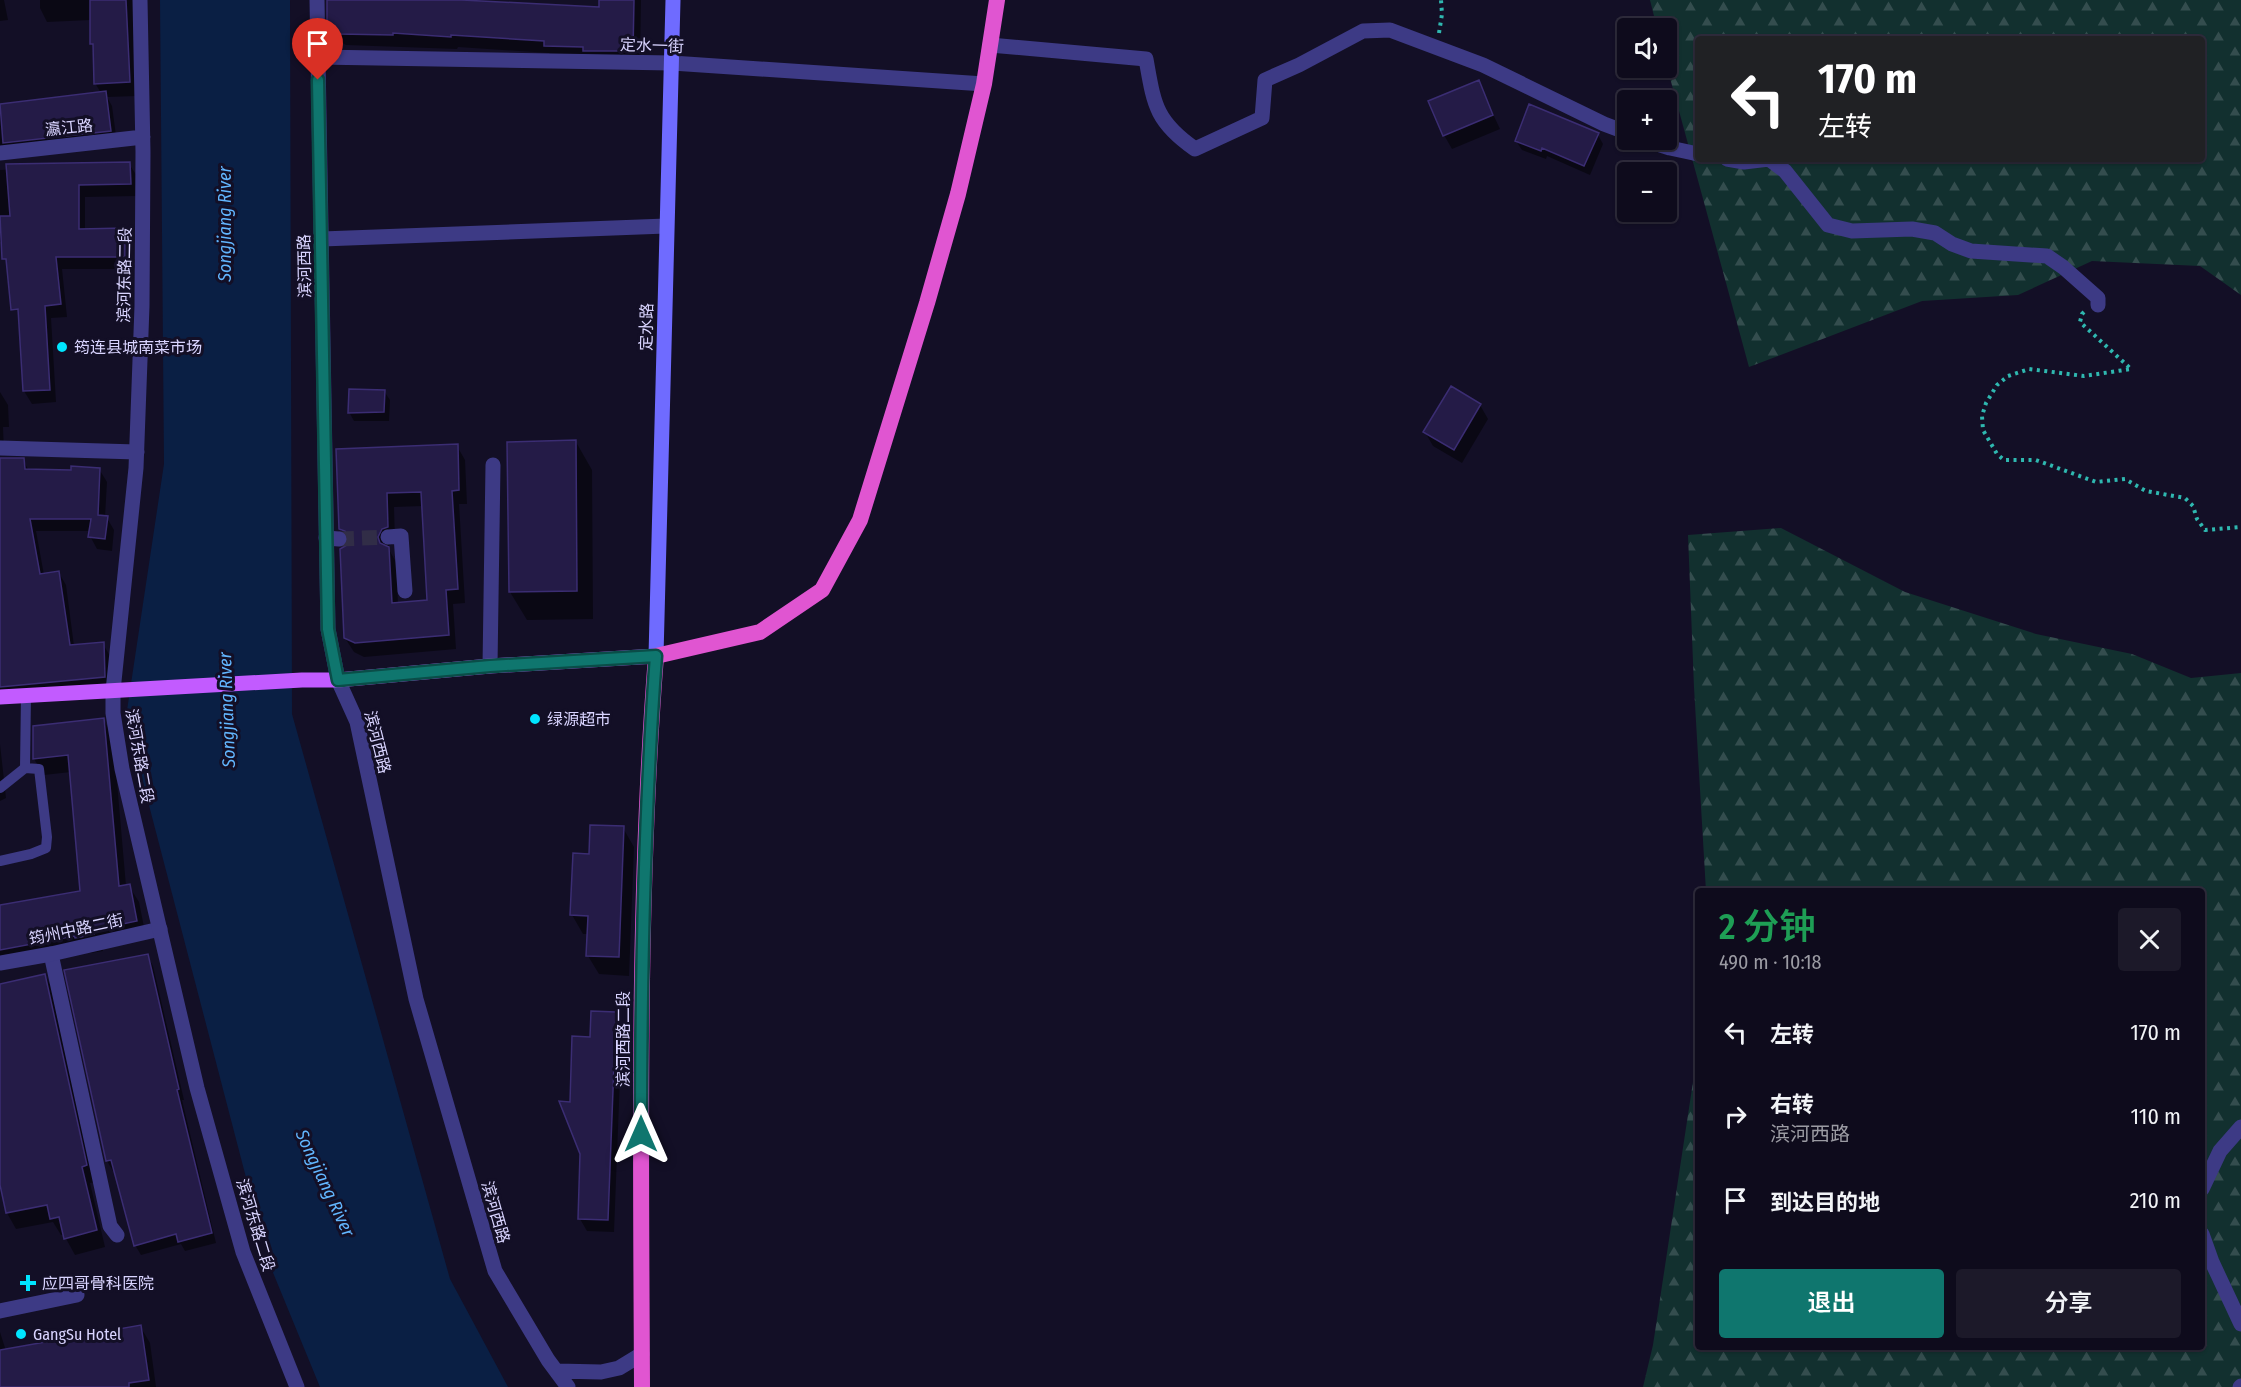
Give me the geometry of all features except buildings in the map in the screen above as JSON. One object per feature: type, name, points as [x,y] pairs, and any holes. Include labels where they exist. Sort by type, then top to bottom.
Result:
[{"type":"highway","points":[[656,656],[760,632],[822,590],[860,520],[958,194],[984,84],[997,0]]},
{"type":"highway","name":"滨河西路二段","points":[[642,1387],[641,995],[651,718],[656,656]]},
{"type":"main road","name":"定水路","points":[[656,656],[673,0]]},
{"type":"main road","points":[[0,697],[302,680],[338,680],[490,666],[656,656]]},
{"type":"street","name":"滨河东路二段","points":[[140,0],[143,137],[142,306],[137,452],[113,691],[113,713],[122,769],[197,1088],[243,1252],[297,1387]]},
{"type":"street","name":"滨河西路","points":[[317,0],[322,239],[333,538],[328,629],[338,680],[357,722],[416,999],[495,1271],[548,1360],[568,1387]]},
{"type":"street","points":[[990,45],[1146,59],[1154,104],[1164,123],[1196,149],[1262,118],[1265,80],[1363,31],[1389,30],[1483,65],[1617,129]]},
{"type":"street","name":"定水一街","points":[[318,57],[672,63],[984,84]]},
{"type":"street","name":"瀛江路","points":[[0,153],[143,137]]},
{"type":"street","points":[[1677,150],[1695,153]]},
{"type":"street","points":[[1774,162],[1785,171],[1828,225],[1852,231],[1912,229],[1935,233],[1952,244],[1971,251],[2047,256],[2098,298],[2098,305]]},
{"type":"street","points":[[322,239],[666,226]]},
{"type":"street","points":[[0,448],[137,452]]},
{"type":"street","points":[[490,666],[493,465]]},
{"type":"street","points":[[388,537],[401,536],[405,591]]},
{"type":"street","name":"筠州中路二街","points":[[0,963],[160,929]]},
{"type":"street","points":[[51,954],[110,1226],[117,1235]]},
{"type":"street","points":[[2205,1182],[2220,1150],[2241,1126]]},
{"type":"street","points":[[2205,1242],[2241,1324]]},
{"type":"street","points":[[0,1311],[77,1295]]},
{"type":"street","points":[[557,1371],[601,1372],[620,1368],[642,1354]]},
{"type":"lane","points":[[25,768],[26,695]]},
{"type":"lane","points":[[0,788],[25,768],[39,769],[46,848],[0,861]]},
{"type":"path","points":[[1437,48],[1442,14],[1441,0]]},
{"type":"path","points":[[2098,305],[2082,314],[2080,322],[2131,369],[2084,376],[2029,369],[2008,376],[1997,385],[1986,403],[1982,416],[1983,430],[1997,454],[2004,460],[2036,460],[2096,482],[2125,479],[2146,491],[2185,498],[2193,506],[2197,519],[2205,530],[2241,527]]},
{"type":"green space","points":[[1650,0],[2241,0],[2241,295],[2200,266],[2092,261],[2018,295],[1922,301],[1749,367],[1677,104],[1677,90],[1673,90],[1670,78],[1677,78],[1677,18],[1654,18]]},
{"type":"green space","points":[[1781,528],[1905,592],[2036,634],[2132,654],[2191,678],[2241,673],[2241,1387],[1643,1387],[1653,1345],[1695,1069],[1695,1350],[2205,1350],[2205,888],[1706,888],[1688,535]]},
{"type":"water","name":"Songjiang River","points":[[160,0],[290,0],[292,714],[450,1279],[508,1387],[320,1387],[267,1258],[126,717],[164,464]]},
{"type":"tunnel","points":[[339,539],[388,537]]},
{"type":"place","name":"筠连县城南菜市场","points":[[62,347]]},
{"type":"place","name":"绿源超市","points":[[535,719]]},
{"type":"place","name":"应四哥骨科医院","points":[[28,1283]]},
{"type":"place","name":"GangSu Hotel","points":[[21,1334]]},
{"type":"route","points":[[318,80],[328,629],[338,680],[490,666],[656,656],[651,718],[641,995],[641,1134]]}]
